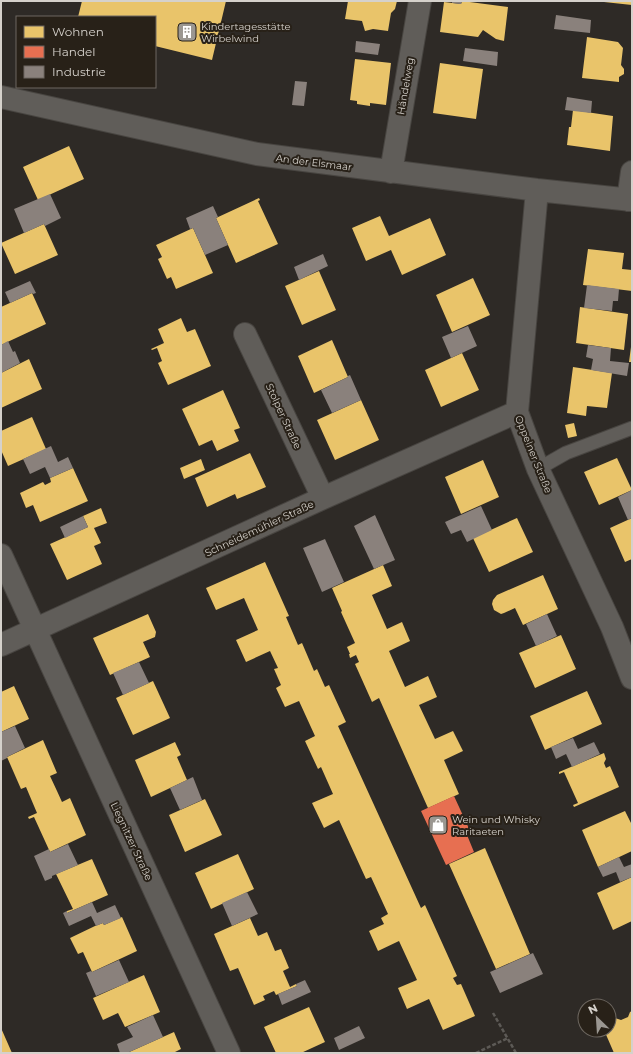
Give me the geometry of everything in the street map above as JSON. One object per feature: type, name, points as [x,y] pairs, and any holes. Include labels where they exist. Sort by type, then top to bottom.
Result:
[{"type":"street","name":"Händelweg","points":[[391,172],[420,1]]},
{"type":"street","name":"An der Elsmaar","points":[[1,97],[257,154],[391,172],[630,200]]},
{"type":"street","points":[[630,200],[632,172]]},
{"type":"street","name":"Oppelner Straße","points":[[537,190],[517,412],[538,469],[612,628],[632,678]]},
{"type":"street","name":"Stolper Straße","points":[[246,334],[323,498]]},
{"type":"street","name":"Schneidemühler Straße","points":[[1,645],[323,498],[517,412]]},
{"type":"street","name":"Liegnitzer Straße","points":[[1,555],[229,1053]]},
{"type":"lane","points":[[538,469],[566,453],[632,428]]},
{"type":"path","points":[[493,1013],[516,1053]]},
{"type":"path","points":[[476,1053],[508,1038]]},
{"type":"building: Wohnen","name":"Kindertagesstätte Wirbelwind","points":[[82,1],[226,1],[212,60],[156,46],[156,16],[78,16]]},
{"type":"building: Wohnen","points":[[348,1],[397,1],[395,9],[391,13],[388,31],[373,29],[365,31],[362,21],[345,19]]},
{"type":"building: Wohnen","points":[[462,1],[508,7],[504,41],[496,39],[483,30],[478,37],[440,32],[444,2],[461,4]]},
{"type":"building: Wohnen","points":[[632,1],[632,5],[604,2]]},
{"type":"building: Wohnen","points":[[587,37],[618,42],[623,48],[621,65],[624,69],[624,74],[619,77],[619,82],[582,78]]},
{"type":"building: Wohnen","points":[[355,59],[391,63],[386,105],[370,103],[370,106],[357,104],[357,101],[350,100]]},
{"type":"building: Wohnen","points":[[440,63],[483,69],[476,119],[433,113]]},
{"type":"building: Wohnen","points":[[573,110],[613,116],[610,151],[567,145]]},
{"type":"building: Wohnen","points":[[69,146],[84,179],[38,200],[23,167]]},
{"type":"building: Wohnen","points":[[259,198],[260,200],[258,201],[278,244],[236,263],[216,218]]},
{"type":"building: Wohnen","points":[[380,216],[389,236],[430,218],[446,255],[402,275],[391,250],[366,261],[352,228]]},
{"type":"building: Wohnen","points":[[44,224],[58,255],[15,274],[1,243]]},
{"type":"building: Wohnen","points":[[193,228],[213,273],[176,289],[171,277],[167,279],[158,259],[162,257],[156,245]]},
{"type":"building: Wohnen","points":[[588,249],[624,253],[622,269],[632,270],[632,291],[583,285]]},
{"type":"building: Wohnen","points":[[319,271],[336,310],[302,325],[285,286]]},
{"type":"building: Wohnen","points":[[473,278],[490,315],[452,332],[436,295]]},
{"type":"building: Wohnen","points":[[32,293],[46,324],[1,345],[1,307]]},
{"type":"building: Wohnen","points":[[580,307],[628,314],[624,350],[576,343]]},
{"type":"building: Wohnen","points":[[181,318],[187,332],[195,329],[211,366],[168,385],[158,363],[162,361],[157,348],[151,349],[164,343],[158,329]]},
{"type":"building: Wohnen","points":[[332,340],[348,377],[314,393],[298,356]]},
{"type":"building: Wohnen","points":[[631,347],[632,362],[629,362]]},
{"type":"building: Wohnen","points":[[462,353],[479,390],[441,407],[425,370]]},
{"type":"building: Wohnen","points":[[29,359],[42,389],[1,408],[1,373]]},
{"type":"building: Wohnen","points":[[573,367],[612,373],[607,408],[587,406],[586,416],[567,413]]},
{"type":"building: Wohnen","points":[[223,390],[240,428],[234,430],[239,441],[217,451],[212,440],[199,446],[182,409]]},
{"type":"building: Wohnen","points":[[361,400],[379,440],[335,460],[317,420]]},
{"type":"building: Wohnen","points":[[32,417],[46,449],[8,466],[1,450],[1,431]]},
{"type":"building: Wohnen","points":[[574,423],[577,436],[568,438],[565,425]]},
{"type":"building: Wohnen","points":[[250,453],[266,487],[237,499],[235,494],[207,507],[195,478]]},
{"type":"building: Wohnen","points":[[617,458],[632,490],[599,505],[584,472]]},
{"type":"building: Wohnen","points":[[201,459],[205,470],[184,479],[180,468]]},
{"type":"building: Wohnen","points":[[483,460],[499,497],[461,514],[445,477]]},
{"type":"building: Wohnen","points":[[73,468],[88,501],[40,522],[33,505],[26,508],[20,493],[43,482],[45,485],[51,482],[50,478]]},
{"type":"building: Wohnen","points":[[101,508],[107,523],[94,528],[101,543],[94,546],[102,564],[67,580],[50,544],[88,527],[83,516]]},
{"type":"building: Wohnen","points":[[517,518],[533,552],[489,572],[473,538]]},
{"type":"building: Wohnen","points":[[632,518],[632,559],[625,562],[610,528]]},
{"type":"building: Wohnen","points":[[265,562],[289,616],[286,617],[298,645],[302,643],[314,671],[317,669],[325,687],[329,685],[346,722],[338,726],[421,908],[425,905],[457,976],[453,978],[457,985],[461,984],[475,1016],[443,1030],[429,999],[407,1009],[398,988],[417,980],[399,941],[378,951],[369,931],[384,924],[381,918],[388,914],[371,877],[366,879],[339,820],[324,828],[312,803],[333,794],[321,767],[318,769],[305,741],[315,736],[299,701],[285,707],[276,688],[281,685],[274,669],[278,668],[270,651],[246,662],[236,640],[258,630],[244,598],[216,610],[206,588]]},
{"type":"building: Wohnen","points":[[383,565],[392,586],[372,595],[387,629],[402,622],[410,641],[389,651],[405,687],[428,676],[437,697],[419,705],[435,739],[453,731],[463,751],[444,760],[459,794],[428,808],[379,698],[372,702],[355,664],[359,662],[356,655],[350,658],[347,647],[355,643],[332,588]]},
{"type":"building: Wohnen","points":[[543,575],[558,609],[523,625],[515,608],[501,614],[494,610],[492,604],[497,595]]},
{"type":"building: Wohnen","points":[[148,614],[156,632],[155,637],[143,642],[150,657],[110,675],[93,638]]},
{"type":"building: Wohnen","points":[[561,635],[576,669],[535,688],[519,653]]},
{"type":"building: Wohnen","points":[[153,681],[170,718],[133,735],[116,698]]},
{"type":"building: Wohnen","points":[[14,686],[29,719],[1,732],[1,692]]},
{"type":"building: Wohnen","points":[[587,691],[602,724],[545,750],[530,716]]},
{"type":"building: Wohnen","points":[[43,740],[57,773],[50,776],[62,802],[70,798],[86,835],[50,852],[34,817],[29,819],[28,817],[37,813],[26,787],[21,789],[7,757]]},
{"type":"building: Wohnen","points":[[175,742],[181,755],[177,757],[187,780],[151,797],[135,760]]},
{"type":"building: Wohnen","points":[[604,753],[606,759],[604,763],[606,768],[610,766],[619,787],[574,807],[573,805],[578,803],[564,772],[559,774],[559,772]]},
{"type":"building: Wohnen","points":[[205,799],[222,835],[185,852],[169,815]]},
{"type":"building: Wohnen","points":[[625,811],[632,825],[632,851],[598,867],[582,830]]},
{"type":"building: Wohnen","points":[[485,848],[530,954],[496,969],[449,864]]},
{"type":"building: Wohnen","points":[[238,854],[254,889],[211,909],[195,873]]},
{"type":"building: Wohnen","points":[[92,859],[108,895],[67,913],[67,911],[73,909],[56,874]]},
{"type":"building: Wohnen","points":[[632,877],[632,921],[613,930],[597,893]]},
{"type":"building: Wohnen","points":[[122,917],[137,951],[92,972],[83,952],[78,954],[70,938],[95,926],[103,923],[104,925]]},
{"type":"building: Wohnen","points":[[250,918],[258,936],[267,932],[275,951],[281,949],[289,968],[283,971],[290,987],[296,984],[297,986],[276,995],[274,991],[263,996],[265,1000],[254,1005],[238,968],[230,971],[214,934]]},
{"type":"building: Wohnen","points":[[144,975],[160,1012],[125,1027],[118,1013],[103,1020],[93,998]]},
{"type":"building: Wohnen","points":[[309,1007],[325,1042],[301,1053],[276,1053],[264,1027]]},
{"type":"building: Wohnen","points":[[632,1011],[632,1053],[614,1053],[607,1038],[617,1038],[617,1019],[621,1020],[628,1017]]},
{"type":"building: Wohnen","points":[[1,1028],[12,1053],[1,1053]]},
{"type":"building: Wohnen","points":[[174,1032],[181,1049],[173,1053],[127,1053]]},
{"type":"building: Handel","points":[[454,796],[471,833],[467,835],[474,852],[446,865],[421,811]]},
{"type":"building: Industrie","points":[[452,1],[462,1],[461,4],[452,3]]},
{"type":"building: Industrie","points":[[556,15],[591,20],[590,33],[554,29]]},
{"type":"building: Industrie","points":[[356,41],[380,44],[378,55],[355,52]]},
{"type":"building: Industrie","points":[[465,48],[498,52],[497,66],[463,61]]},
{"type":"building: Industrie","points":[[295,81],[307,82],[304,106],[292,105]]},
{"type":"building: Industrie","points":[[567,97],[592,101],[591,113],[565,110]]},
{"type":"building: Industrie","points":[[50,194],[61,218],[45,226],[44,224],[24,233],[14,209]]},
{"type":"building: Industrie","points":[[213,206],[218,217],[216,218],[228,245],[205,255],[193,228],[190,229],[186,218]]},
{"type":"building: Industrie","points":[[323,254],[328,266],[299,280],[294,267]]},
{"type":"building: Industrie","points":[[30,281],[36,293],[32,293],[10,303],[5,292]]},
{"type":"building: Industrie","points":[[587,285],[619,289],[618,301],[613,301],[612,311],[584,308]]},
{"type":"building: Industrie","points":[[468,326],[477,346],[451,358],[442,337]]},
{"type":"building: Industrie","points":[[8,341],[13,352],[15,351],[20,363],[1,373],[1,345]]},
{"type":"building: Industrie","points":[[588,345],[611,348],[610,361],[629,363],[627,376],[591,370],[593,359],[586,357]]},
{"type":"building: Industrie","points":[[350,375],[361,400],[332,413],[321,390]]},
{"type":"building: Industrie","points":[[51,446],[58,462],[68,457],[73,468],[50,478],[45,467],[30,474],[23,459]]},
{"type":"building: Industrie","points":[[632,490],[632,518],[628,520],[618,497]]},
{"type":"building: Industrie","points":[[481,506],[492,530],[467,542],[461,530],[451,534],[445,522]]},
{"type":"building: Industrie","points":[[375,515],[395,560],[374,569],[354,526]]},
{"type":"building: Industrie","points":[[83,516],[88,527],[65,538],[60,527]]},
{"type":"building: Industrie","points":[[325,539],[344,582],[322,592],[303,548]]},
{"type":"building: Industrie","points":[[547,614],[557,636],[536,646],[526,624]]},
{"type":"building: Industrie","points":[[139,662],[149,683],[123,695],[113,673]]},
{"type":"building: Industrie","points":[[15,726],[25,748],[1,761],[1,732]]},
{"type":"building: Industrie","points":[[573,738],[578,749],[594,742],[600,754],[572,767],[566,754],[556,759],[551,747]]},
{"type":"building: Industrie","points":[[193,777],[202,800],[180,810],[170,788]]},
{"type":"building: Industrie","points":[[68,844],[78,865],[52,876],[52,878],[45,881],[34,856],[49,849],[50,852]]},
{"type":"building: Industrie","points":[[619,857],[624,867],[632,864],[632,877],[620,882],[616,872],[603,877],[598,867]]},
{"type":"building: Industrie","points":[[247,892],[258,914],[232,926],[222,903]]},
{"type":"building: Industrie","points":[[92,902],[97,913],[115,905],[121,918],[104,925],[103,923],[96,926],[91,916],[69,926],[63,913],[67,911],[67,913]]},
{"type":"building: Industrie","points":[[533,953],[543,974],[500,993],[490,972]]},
{"type":"building: Industrie","points":[[119,960],[129,982],[96,996],[86,973],[92,972]]},
{"type":"building: Industrie","points":[[305,980],[311,992],[282,1005],[278,994],[297,986],[296,984]]},
{"type":"building: Industrie","points":[[153,1015],[163,1037],[127,1053],[120,1053],[117,1044],[133,1037],[127,1027]]},
{"type":"building: Industrie","points":[[359,1026],[365,1038],[339,1050],[334,1038]]},
{"type":"place","name":"Kindertagesstätte Wirbelwind","points":[[187,32]]},
{"type":"place","name":"Wein und Whisky Raritaeten","points":[[438,825]]}]
